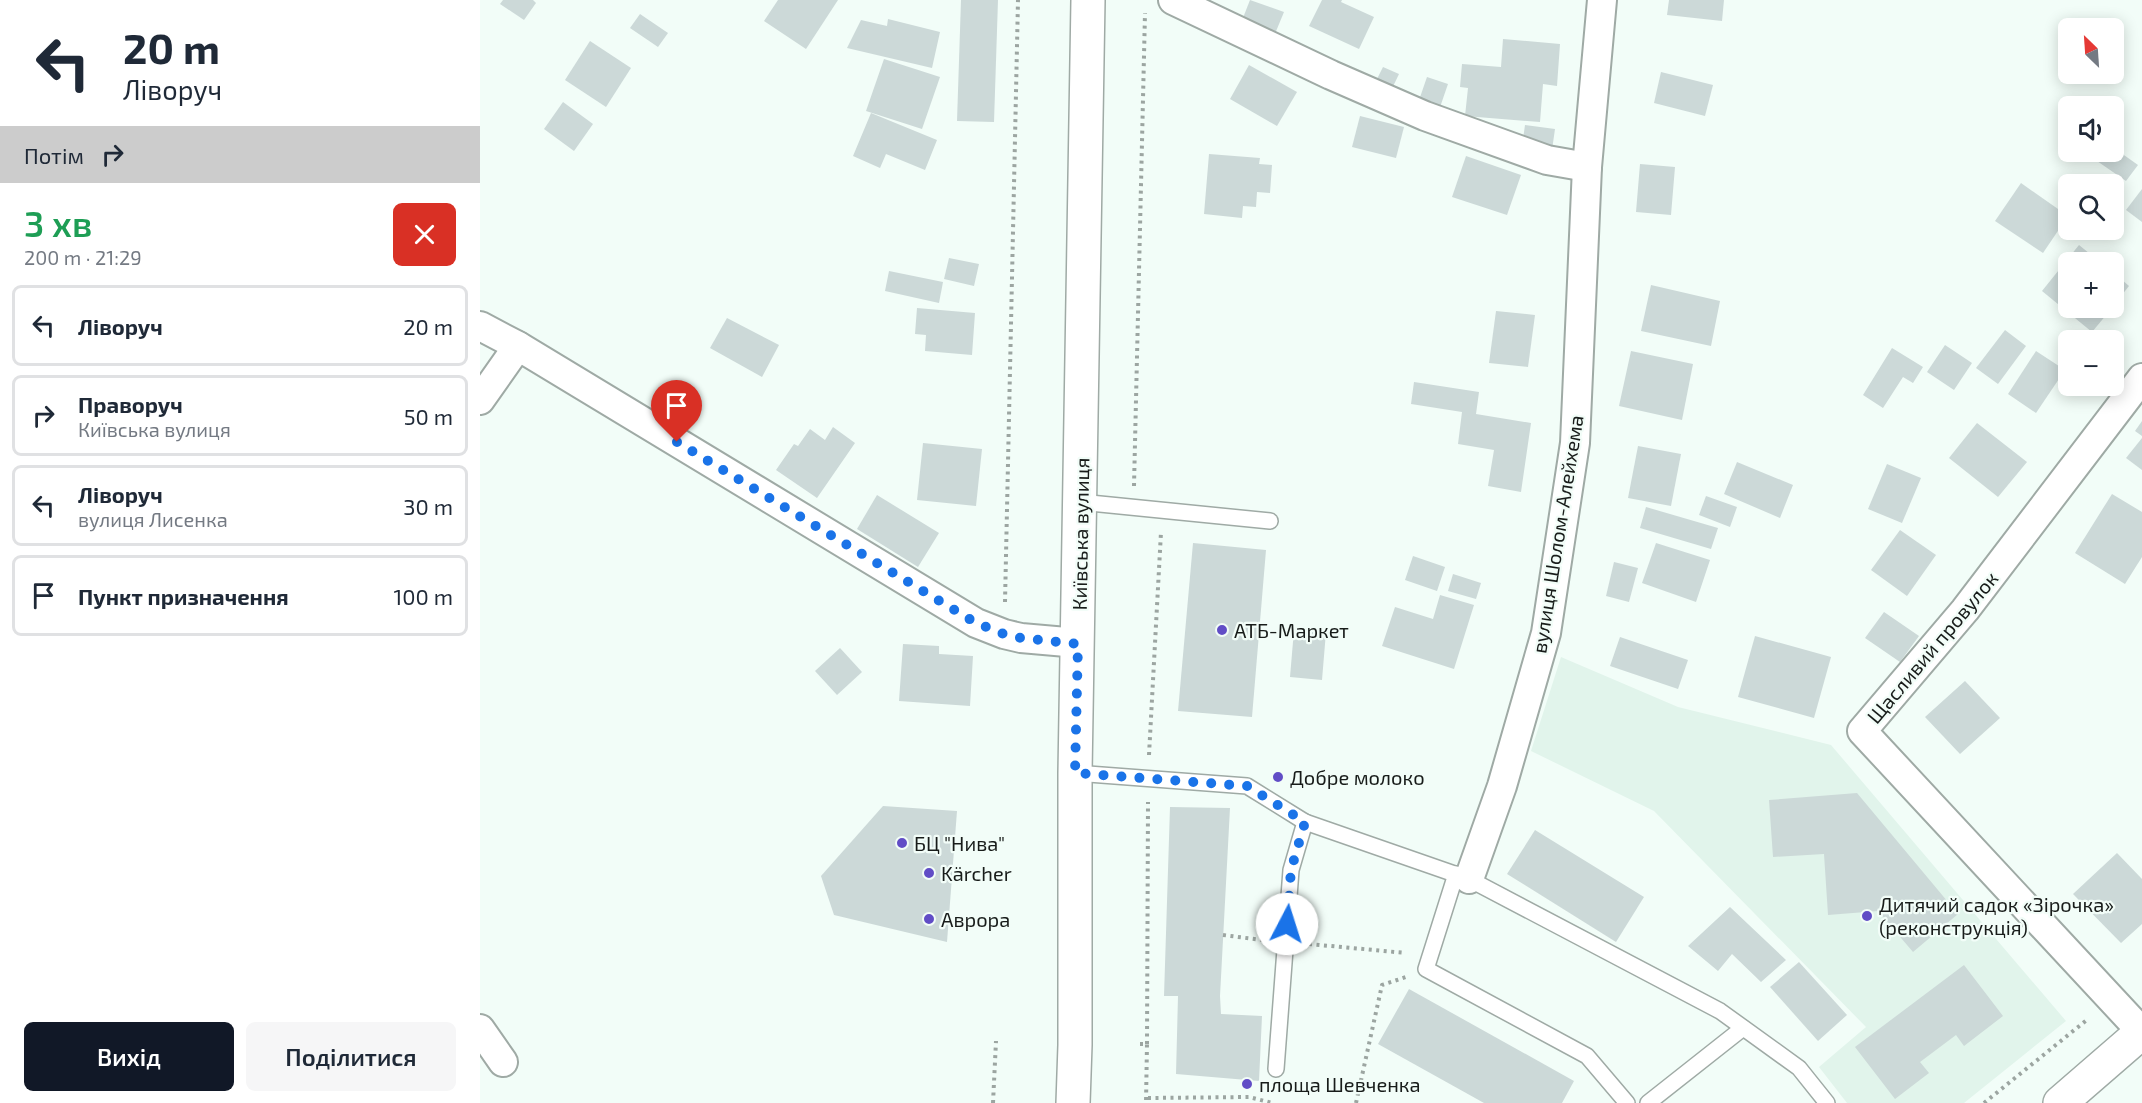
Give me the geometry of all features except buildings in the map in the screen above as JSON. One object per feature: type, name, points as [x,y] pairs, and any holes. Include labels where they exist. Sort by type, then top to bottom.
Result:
[{"type":"main road","name":"Київська вулиця","points":[[1073,1103],[1075,773],[1088,0]]},
{"type":"main road","points":[[2060,1103],[2142,1032]]},
{"type":"street","points":[[1173,0],[1331,75],[1425,116],[1546,160],[1587,167]]},
{"type":"street","name":"вулиця Шолом-Алейхема","points":[[1462,876],[1502,786],[1546,633],[1575,443],[1587,167],[1602,0]]},
{"type":"street","points":[[480,326],[518,346],[976,623],[1021,638],[1078,644]]},
{"type":"street","points":[[480,400],[518,346]]},
{"type":"street","name":"Щасливий провулок","points":[[2142,378],[1965,610],[1862,731],[2142,1032]]},
{"type":"street","points":[[480,1029],[503,1062]]},
{"type":"lane","points":[[1080,502],[1270,521]]},
{"type":"lane","points":[[1075,773],[1247,786],[1305,822],[1462,876],[1720,1011],[1799,1068],[1827,1103]]},
{"type":"lane","points":[[1276,1069],[1291,870],[1305,822]]},
{"type":"lane","points":[[1462,876],[1428,962],[1587,1056],[1627,1103]]},
{"type":"lane","points":[[1648,1103],[1743,1028]]},
{"type":"path","points":[[1005,602],[1018,0]]},
{"type":"path","points":[[1134,507],[1145,12]]},
{"type":"path","points":[[1223,935],[1428,962]]},
{"type":"path","points":[[1356,1103],[1382,985],[1428,962]]},
{"type":"path","points":[[1984,1103],[2111,1000]]},
{"type":"path","points":[[993,1103],[996,1041]]},
{"type":"path","points":[[1140,1044],[1147,1044],[1147,1100],[1249,1097],[1272,1103]]},
{"type":"shaded area","name":"Дитячий садок «Зірочка» (реконструкція)","points":[[1561,657],[1678,707],[1831,745],[2066,1021],[1964,1103],[1847,1103],[1819,1067],[1866,1027],[1654,811],[1531,751]]},
{"type":"place","name":"АТБ-Маркет","points":[[1222,630]]},
{"type":"place","name":"Добре молоко","points":[[1278,777]]},
{"type":"place","name":"БЦ \"Нива\"","points":[[902,843]]},
{"type":"place","name":"Kärcher","points":[[929,873]]},
{"type":"place","name":"Дитячий садок «Зірочка» (реконструкція)","points":[[1867,916]]},
{"type":"place","name":"Аврора","points":[[929,919]]},
{"type":"place","name":"площа Шевченка","points":[[1247,1084]]},
{"type":"route","points":[[677,442],[976,623],[1021,638],[1078,644],[1075,773],[1247,786],[1305,822],[1291,870],[1287,924]]}]
